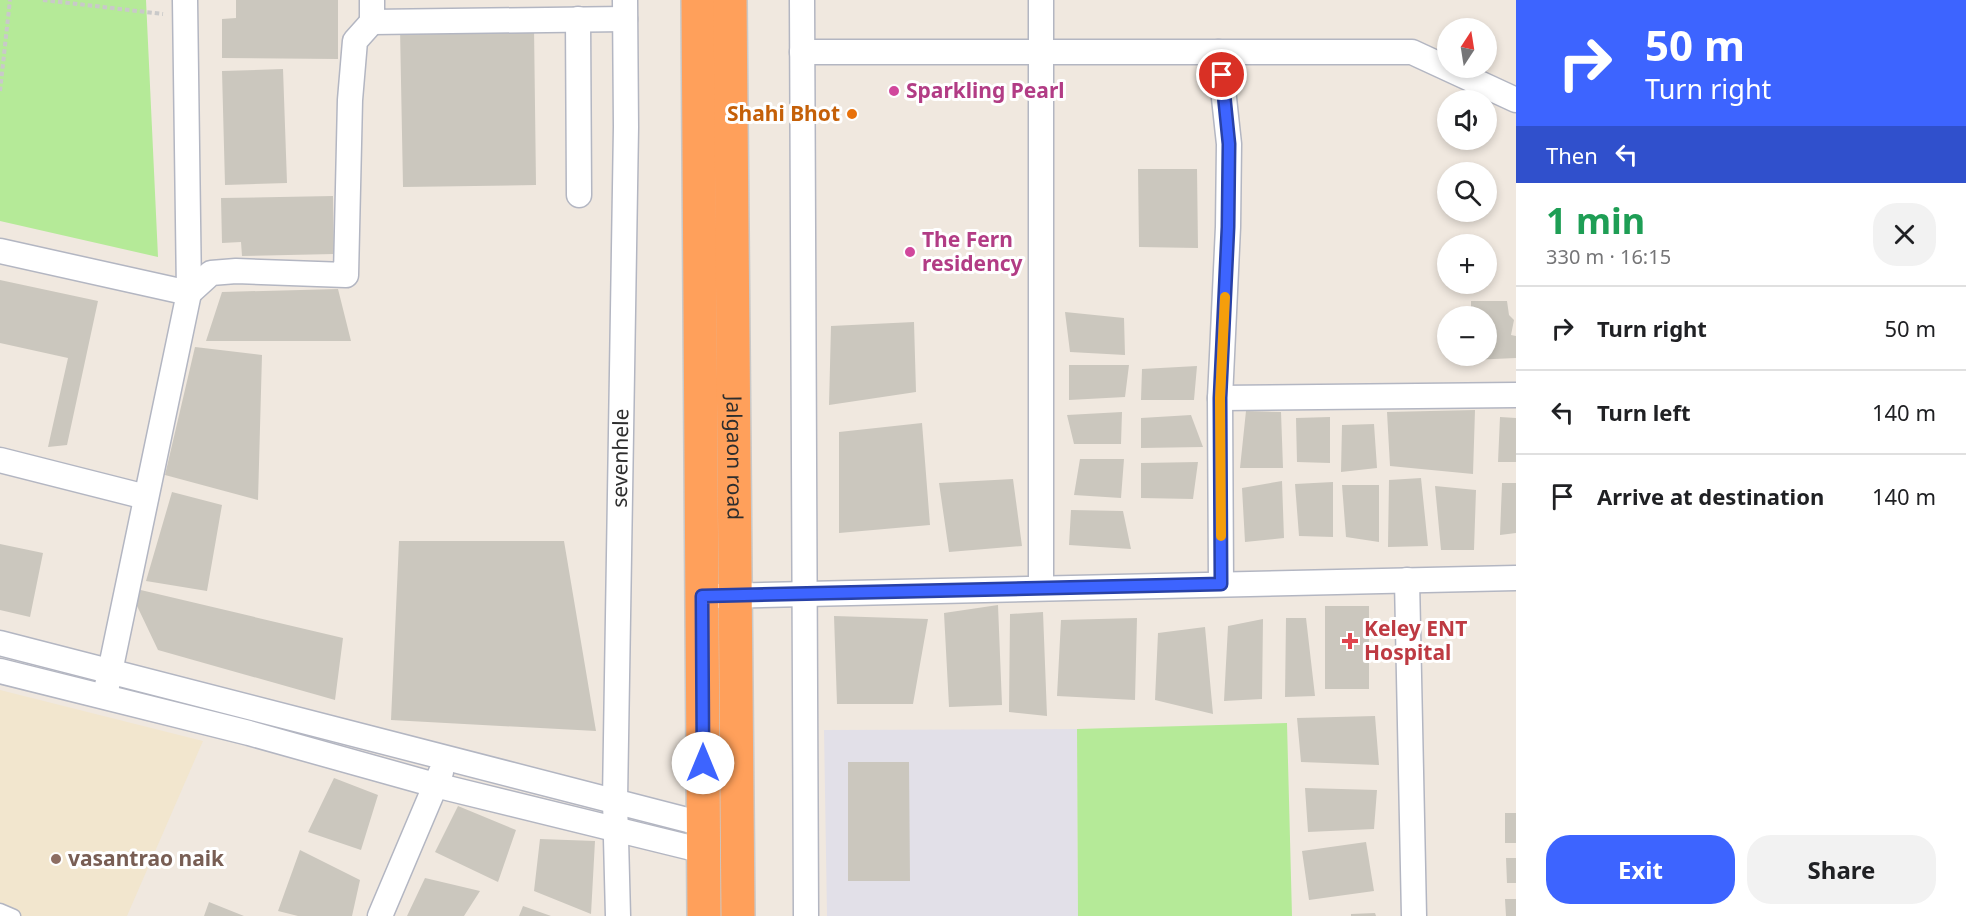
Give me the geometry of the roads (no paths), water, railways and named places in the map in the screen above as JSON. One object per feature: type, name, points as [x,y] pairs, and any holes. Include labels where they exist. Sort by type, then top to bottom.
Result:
[{"type":"highway","name":"Jalgaon road","points":[[698,0],[704,916]]},
{"type":"highway","name":"Jalgaon road","points":[[730,0],[738,916]]},
{"type":"street","points":[[802,0],[806,916]]},
{"type":"street","points":[[1041,0],[1041,588]]},
{"type":"street","points":[[106,698],[189,293],[184,8]]},
{"type":"street","points":[[189,293],[211,273],[236,271],[346,275],[350,100],[355,41],[372,11],[578,19],[625,9]]},
{"type":"street","name":"sevenhele","points":[[618,916],[615,800],[626,127],[625,9]]},
{"type":"street","points":[[578,19],[579,195]]},
{"type":"street","points":[[802,52],[1412,52],[1516,100]]},
{"type":"street","points":[[1219,52],[1229,144],[1228,227],[1220,398],[1221,584]]},
{"type":"street","points":[[0,251],[189,293]]},
{"type":"street","points":[[1220,398],[1516,395]]},
{"type":"street","points":[[0,460],[147,497]]},
{"type":"street","points":[[702,596],[1516,578]]},
{"type":"street","points":[[1407,580],[1414,916]]},
{"type":"street","points":[[0,643],[615,800],[703,837]]},
{"type":"street","points":[[0,671],[615,831],[703,837]]},
{"type":"street","points":[[380,916],[448,757]]},
{"type":"lane","points":[[0,910],[14,916]]},
{"type":"place","name":"Sparkling Pearl","points":[[894,91]]},
{"type":"place","name":"Shahi Bhot","points":[[852,114]]},
{"type":"place","name":"The Fern residency","points":[[910,252]]},
{"type":"place","name":"Keley ENT Hospital","points":[[1350,641]]},
{"type":"place","name":"vasantrao naik","points":[[56,859]]}]
